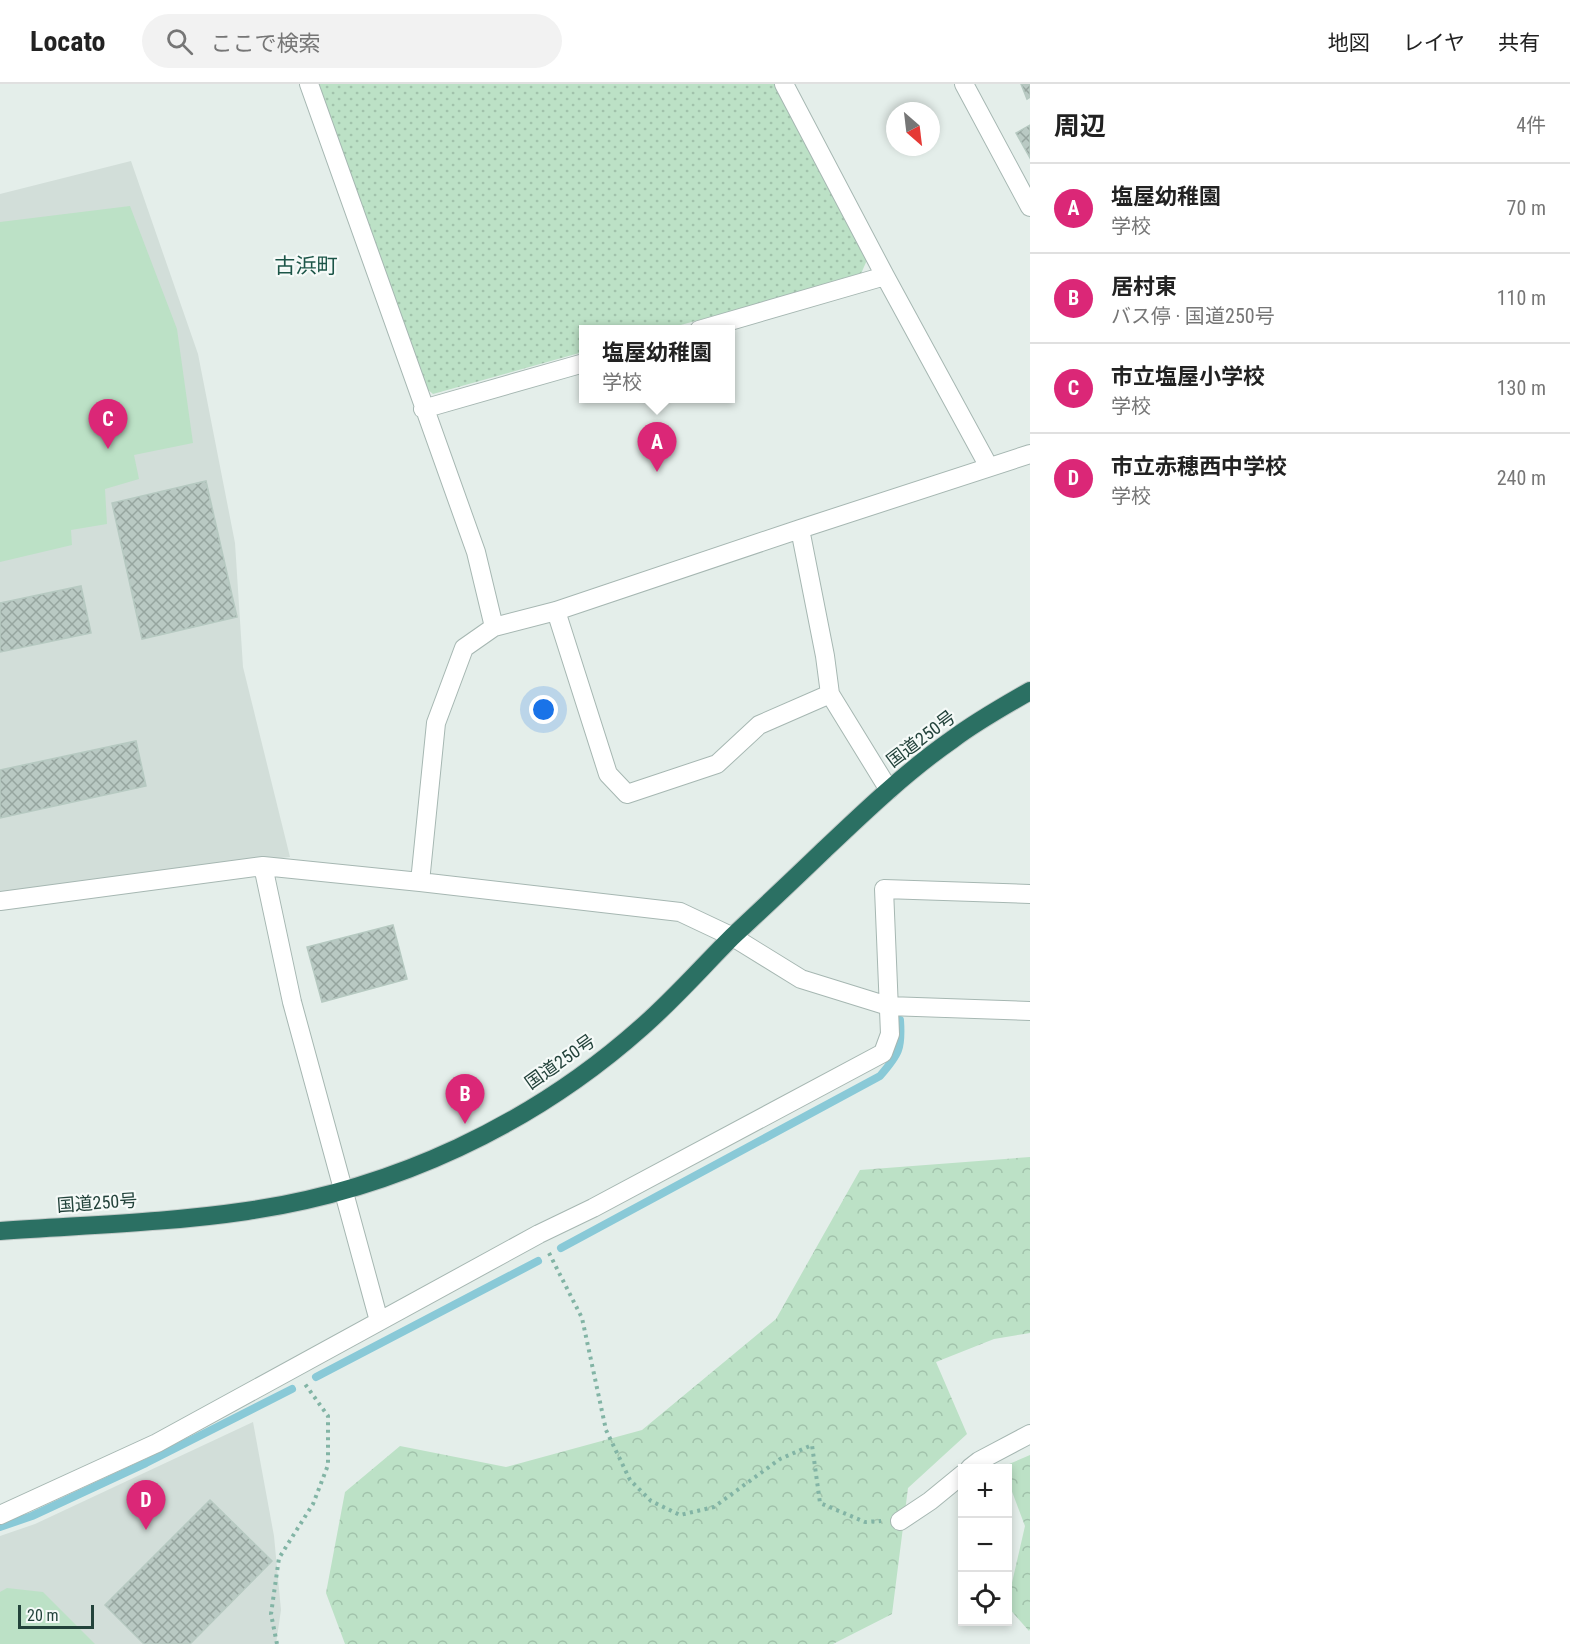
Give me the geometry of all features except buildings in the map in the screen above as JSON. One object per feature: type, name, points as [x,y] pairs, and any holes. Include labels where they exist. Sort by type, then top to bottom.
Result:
[{"type":"highway","name":"国道250号","points":[[0,1231],[207,1216],[299,1202],[344,1191],[396,1174],[454,1151],[503,1125],[597,1064],[643,1026],[733,937],[889,790],[952,739],[1030,691]]},
{"type":"street","points":[[309,84],[423,409],[476,552],[494,627]]},
{"type":"street","points":[[784,84],[989,467]]},
{"type":"street","points":[[964,84],[1030,207]]},
{"type":"street","points":[[716,325],[885,276]]},
{"type":"street","points":[[423,409],[579,364]]},
{"type":"street","points":[[420,882],[436,723],[464,648],[494,627],[556,611],[800,528],[1030,454]]},
{"type":"street","points":[[800,528],[825,656],[830,694],[889,790]]},
{"type":"street","points":[[556,611],[608,774],[627,794],[717,764],[759,725],[830,694]]},
{"type":"street","points":[[263,866],[292,1002],[379,1321]]},
{"type":"street","points":[[0,901],[263,866],[420,882],[680,912],[733,937],[801,979],[888,1006],[1030,1011]]},
{"type":"street","points":[[0,1515],[157,1443],[539,1234],[593,1208],[883,1053],[890,1034],[884,889],[1030,894]]},
{"type":"street","points":[[975,1464],[1030,1434]]},
{"type":"street","points":[[900,1521],[958,1478]]},
{"type":"path","points":[[539,1234],[582,1318],[606,1430],[630,1480],[651,1501],[681,1515],[714,1507],[780,1459],[813,1445],[820,1503],[865,1522],[900,1521]]},
{"type":"path","points":[[277,1644],[271,1614],[279,1558],[314,1504],[328,1465],[328,1416],[293,1367]]},
{"type":"shaded area","points":[[131,161],[198,354],[235,543],[243,667],[290,857],[0,892],[0,194]]},
{"type":"shaded area","points":[[253,1422],[274,1536],[281,1610],[276,1644],[0,1644],[0,1536],[35,1524]]},
{"type":"green space","points":[[315,84],[775,84],[867,260],[860,276],[681,325],[579,325],[579,353],[433,394],[420,383]]},
{"type":"green space","points":[[130,206],[177,329],[193,443],[134,455],[139,479],[105,489],[107,524],[71,530],[72,545],[0,562],[0,222]]},
{"type":"green space","points":[[1030,1157],[1030,1333],[994,1339],[936,1362],[967,1434],[908,1488],[892,1614],[833,1644],[345,1644],[326,1593],[345,1492],[400,1446],[506,1467],[642,1430],[776,1319],[860,1170]]},
{"type":"green space","points":[[1030,1455],[1029,1631],[1012,1612],[1012,1583],[1025,1526],[1012,1492],[1012,1464],[1009,1464]]},
{"type":"green space","points":[[7,1588],[43,1592],[95,1644],[0,1644],[0,1592]]},
{"type":"waterway","points":[[561,1248],[880,1076],[898,1051],[900,1020]]},
{"type":"waterway","points":[[316,1377],[538,1261]]},
{"type":"waterway","points":[[0,1527],[32,1516],[146,1463],[292,1389]]},
{"type":"place","name":"市立塩屋小学校","points":[[108,449]]},
{"type":"place","name":"塩屋幼稚園","points":[[657,472]]},
{"type":"place","name":"居村東","points":[[465,1124]]},
{"type":"place","name":"市立赤穂西中学校","points":[[146,1530]]},
{"type":"district","name":"古浜町","points":[[306,266]]}]
